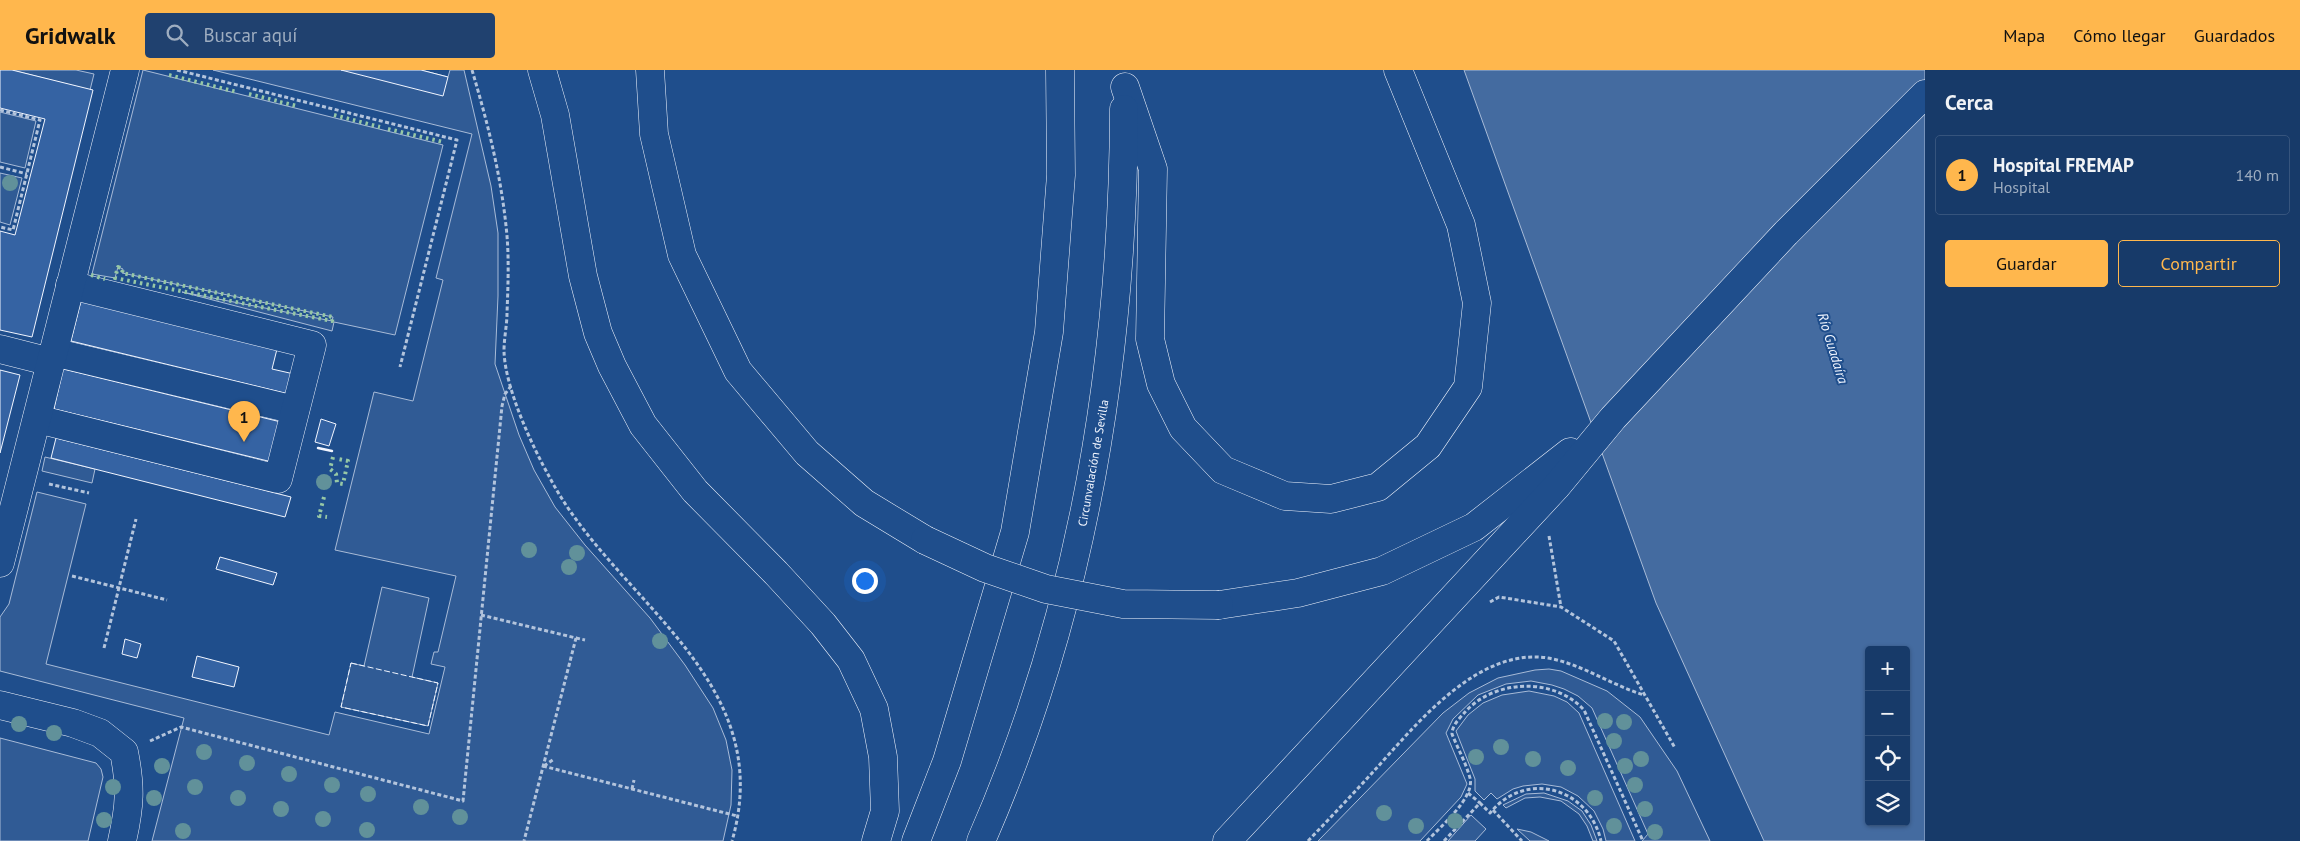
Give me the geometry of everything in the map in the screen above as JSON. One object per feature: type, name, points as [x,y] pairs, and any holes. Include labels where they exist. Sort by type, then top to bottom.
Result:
[{"type":"main road","points":[[0,563],[124,70]]},
{"type":"main road","points":[[542,70],[556,115],[583,276],[598,333],[612,366],[643,425],[695,491],[776,573],[823,624],[851,660],[874,709],[883,757],[884,811],[876,841]]},
{"type":"main road","points":[[650,70],[654,134],[682,255],[738,371],[807,453],[864,503],[925,540],[985,568],[1046,589],[1123,604],[1219,605],[1298,593],[1382,571],[1474,527],[1613,418]]},
{"type":"main road","points":[[1048,70],[1061,175]]},
{"type":"main road","points":[[916,841],[947,761],[1015,532],[1049,332],[1061,175],[1060,70]]},
{"type":"main road","points":[[1124,78],[1153,169],[1150,339],[1161,384],[1183,428],[1223,470],[1285,496],[1331,499],[1378,487],[1428,446],[1468,386],[1477,303],[1461,225],[1398,70]]},
{"type":"main road","name":"Circunvalación de Sevilla","points":[[982,841],[1006,785],[1051,650],[1082,531],[1104,403],[1118,272],[1124,149],[1124,78]]},
{"type":"main road","points":[[1226,841],[1556,487],[1613,418],[1786,234],[1925,94]]},
{"type":"main road","points":[[36,419],[278,479],[312,345],[70,285]]},
{"type":"main road","points":[[0,349],[52,357],[295,410]]},
{"type":"main road","points":[[0,705],[73,723],[100,733],[124,752],[130,781],[129,810],[122,841]]},
{"type":"path","points":[[177,70],[457,140],[400,367]]},
{"type":"path","points":[[472,70],[491,140],[504,206],[508,280],[504,351],[511,385],[538,454],[563,502],[581,526],[664,622],[695,663],[724,710],[734,736],[742,782],[738,816],[732,841]]},
{"type":"path","points":[[0,110],[40,120],[13,230],[0,227]]},
{"type":"path","points":[[0,167],[27,174]]},
{"type":"path","points":[[124,752],[182,727],[463,801],[502,406],[505,394],[511,385]]},
{"type":"path","points":[[47,483],[88,493]]},
{"type":"path","points":[[104,648],[136,519]]},
{"type":"path","points":[[1548,534],[1561,607]]},
{"type":"path","points":[[72,576],[167,600]]},
{"type":"path","points":[[1482,606],[1499,597],[1561,607],[1614,641],[1674,748]]},
{"type":"path","points":[[481,615],[585,640]]},
{"type":"path","points":[[524,841],[576,638]]},
{"type":"path","points":[[1308,841],[1420,719],[1446,696],[1479,673],[1503,663],[1529,657],[1548,658],[1571,664],[1621,688],[1644,695]]},
{"type":"path","points":[[1427,841],[1466,799],[1468,793],[1470,779],[1452,734],[1453,728],[1474,703],[1507,689],[1533,686],[1553,690],[1572,699],[1584,710],[1643,841]]},
{"type":"path","points":[[543,766],[554,759]]},
{"type":"path","points":[[543,766],[738,816]]},
{"type":"path","points":[[632,789],[634,780]]},
{"type":"path","points":[[1468,793],[1490,813],[1500,802],[1518,792],[1530,789],[1554,790],[1582,805],[1594,821],[1601,841]]},
{"type":"path","points":[[1444,841],[1480,803]]},
{"type":"path","points":[[1493,810],[1522,841]]},
{"type":"shaded area","points":[[12,70],[76,70],[94,74],[90,90]]},
{"type":"shaded area","points":[[143,70],[443,145],[395,335],[334,322],[332,331],[182,292],[332,321],[333,317],[122,273],[123,269],[118,267],[115,278],[92,274]]},
{"type":"shaded area","points":[[213,70],[421,70],[448,77],[450,70],[464,70],[491,186],[498,233],[495,364],[519,435],[534,470],[555,507],[585,545],[650,618],[685,665],[713,708],[726,740],[732,770],[731,805],[723,841],[152,841],[184,718],[0,671],[0,617],[9,604],[37,492],[86,504],[46,664],[329,735],[335,712],[429,734],[445,667],[431,664],[434,652],[438,652],[456,576],[335,550],[374,392],[413,401],[443,280],[436,278],[472,134]]},
{"type":"shaded area","points":[[0,112],[36,121],[25,168],[0,162]]},
{"type":"shaded area","points":[[0,173],[22,178],[10,225],[0,222]]},
{"type":"shaded area","points":[[45,457],[95,469],[92,483],[42,471]]},
{"type":"shaded area","points":[[382,587],[429,598],[412,677],[438,683],[428,726],[341,707],[351,663],[364,666]]},
{"type":"shaded area","points":[[1549,669],[1561,671],[1607,691],[1640,717],[1677,771],[1710,841],[1642,841],[1648,834],[1592,708],[1578,696],[1564,689],[1531,681],[1506,684],[1478,695],[1453,719],[1446,733],[1467,784],[1461,797],[1420,841],[1318,841],[1443,713],[1469,693],[1498,678]]},
{"type":"shaded area","points":[[1529,691],[1554,696],[1567,702],[1579,713],[1635,841],[1606,841],[1603,829],[1594,811],[1578,796],[1561,787],[1542,784],[1523,786],[1513,789],[1497,799],[1491,793],[1484,800],[1475,791],[1475,779],[1456,731],[1468,715],[1483,703],[1502,695]]},
{"type":"shaded area","points":[[0,738],[96,763],[101,769],[103,777],[88,841],[0,841]]},
{"type":"shaded area","points":[[1544,793],[1568,801],[1582,811],[1591,825],[1597,841],[1593,841],[1587,826],[1579,814],[1561,801],[1540,797],[1525,798],[1506,808],[1503,805],[1526,794]]},
{"type":"shaded area","points":[[1471,815],[1486,829],[1475,841],[1448,841]]},
{"type":"shaded area","points":[[1517,829],[1531,832],[1549,841],[1530,841]]},
{"type":"water","name":"Río Guadaíra","points":[[1464,70],[1925,70],[1925,841],[1764,841],[1656,603]]},
{"type":"building","points":[[0,70],[12,70],[93,90],[32,337],[0,330],[0,231],[15,235],[45,119],[0,108]]},
{"type":"building","points":[[341,70],[421,70],[448,77],[443,96]]},
{"type":"building","points":[[81,301],[277,349],[272,369],[294,374],[289,394],[71,341]]},
{"type":"building","points":[[63,369],[281,422],[272,462],[54,409]]},
{"type":"building","points":[[0,370],[20,375],[0,453]]},
{"type":"building","points":[[321,419],[336,424],[329,446],[315,442]]},
{"type":"building","points":[[56,438],[291,497],[285,517],[51,458]]},
{"type":"building","points":[[220,557],[277,573],[273,585],[216,569]]},
{"type":"building","points":[[125,639],[141,644],[137,658],[122,654]]},
{"type":"building","points":[[197,656],[239,667],[234,687],[192,677]]},
{"type":"hedge","points":[[169,75],[237,92]]},
{"type":"hedge","points":[[249,94],[278,101]]},
{"type":"hedge","points":[[280,102],[297,106]]},
{"type":"hedge","points":[[334,115],[380,127]]},
{"type":"hedge","points":[[388,129],[443,142]]},
{"type":"hedge","points":[[118,267],[123,269],[122,273],[333,317],[332,321],[115,278],[118,267]]},
{"type":"hedge","points":[[91,275],[105,279]]},
{"type":"hedge","points":[[333,457],[330,469],[336,474],[337,483],[343,484],[348,461],[338,459]]},
{"type":"hedge","points":[[324,497],[319,516],[327,517]]},
{"type":"fence","points":[[351,663],[438,683],[428,726],[341,707],[351,663]]},
{"type":"wall","points":[[318,448],[332,451]]},
{"type":"place","name":"Hospital FREMAP","points":[[244,442]]}]
